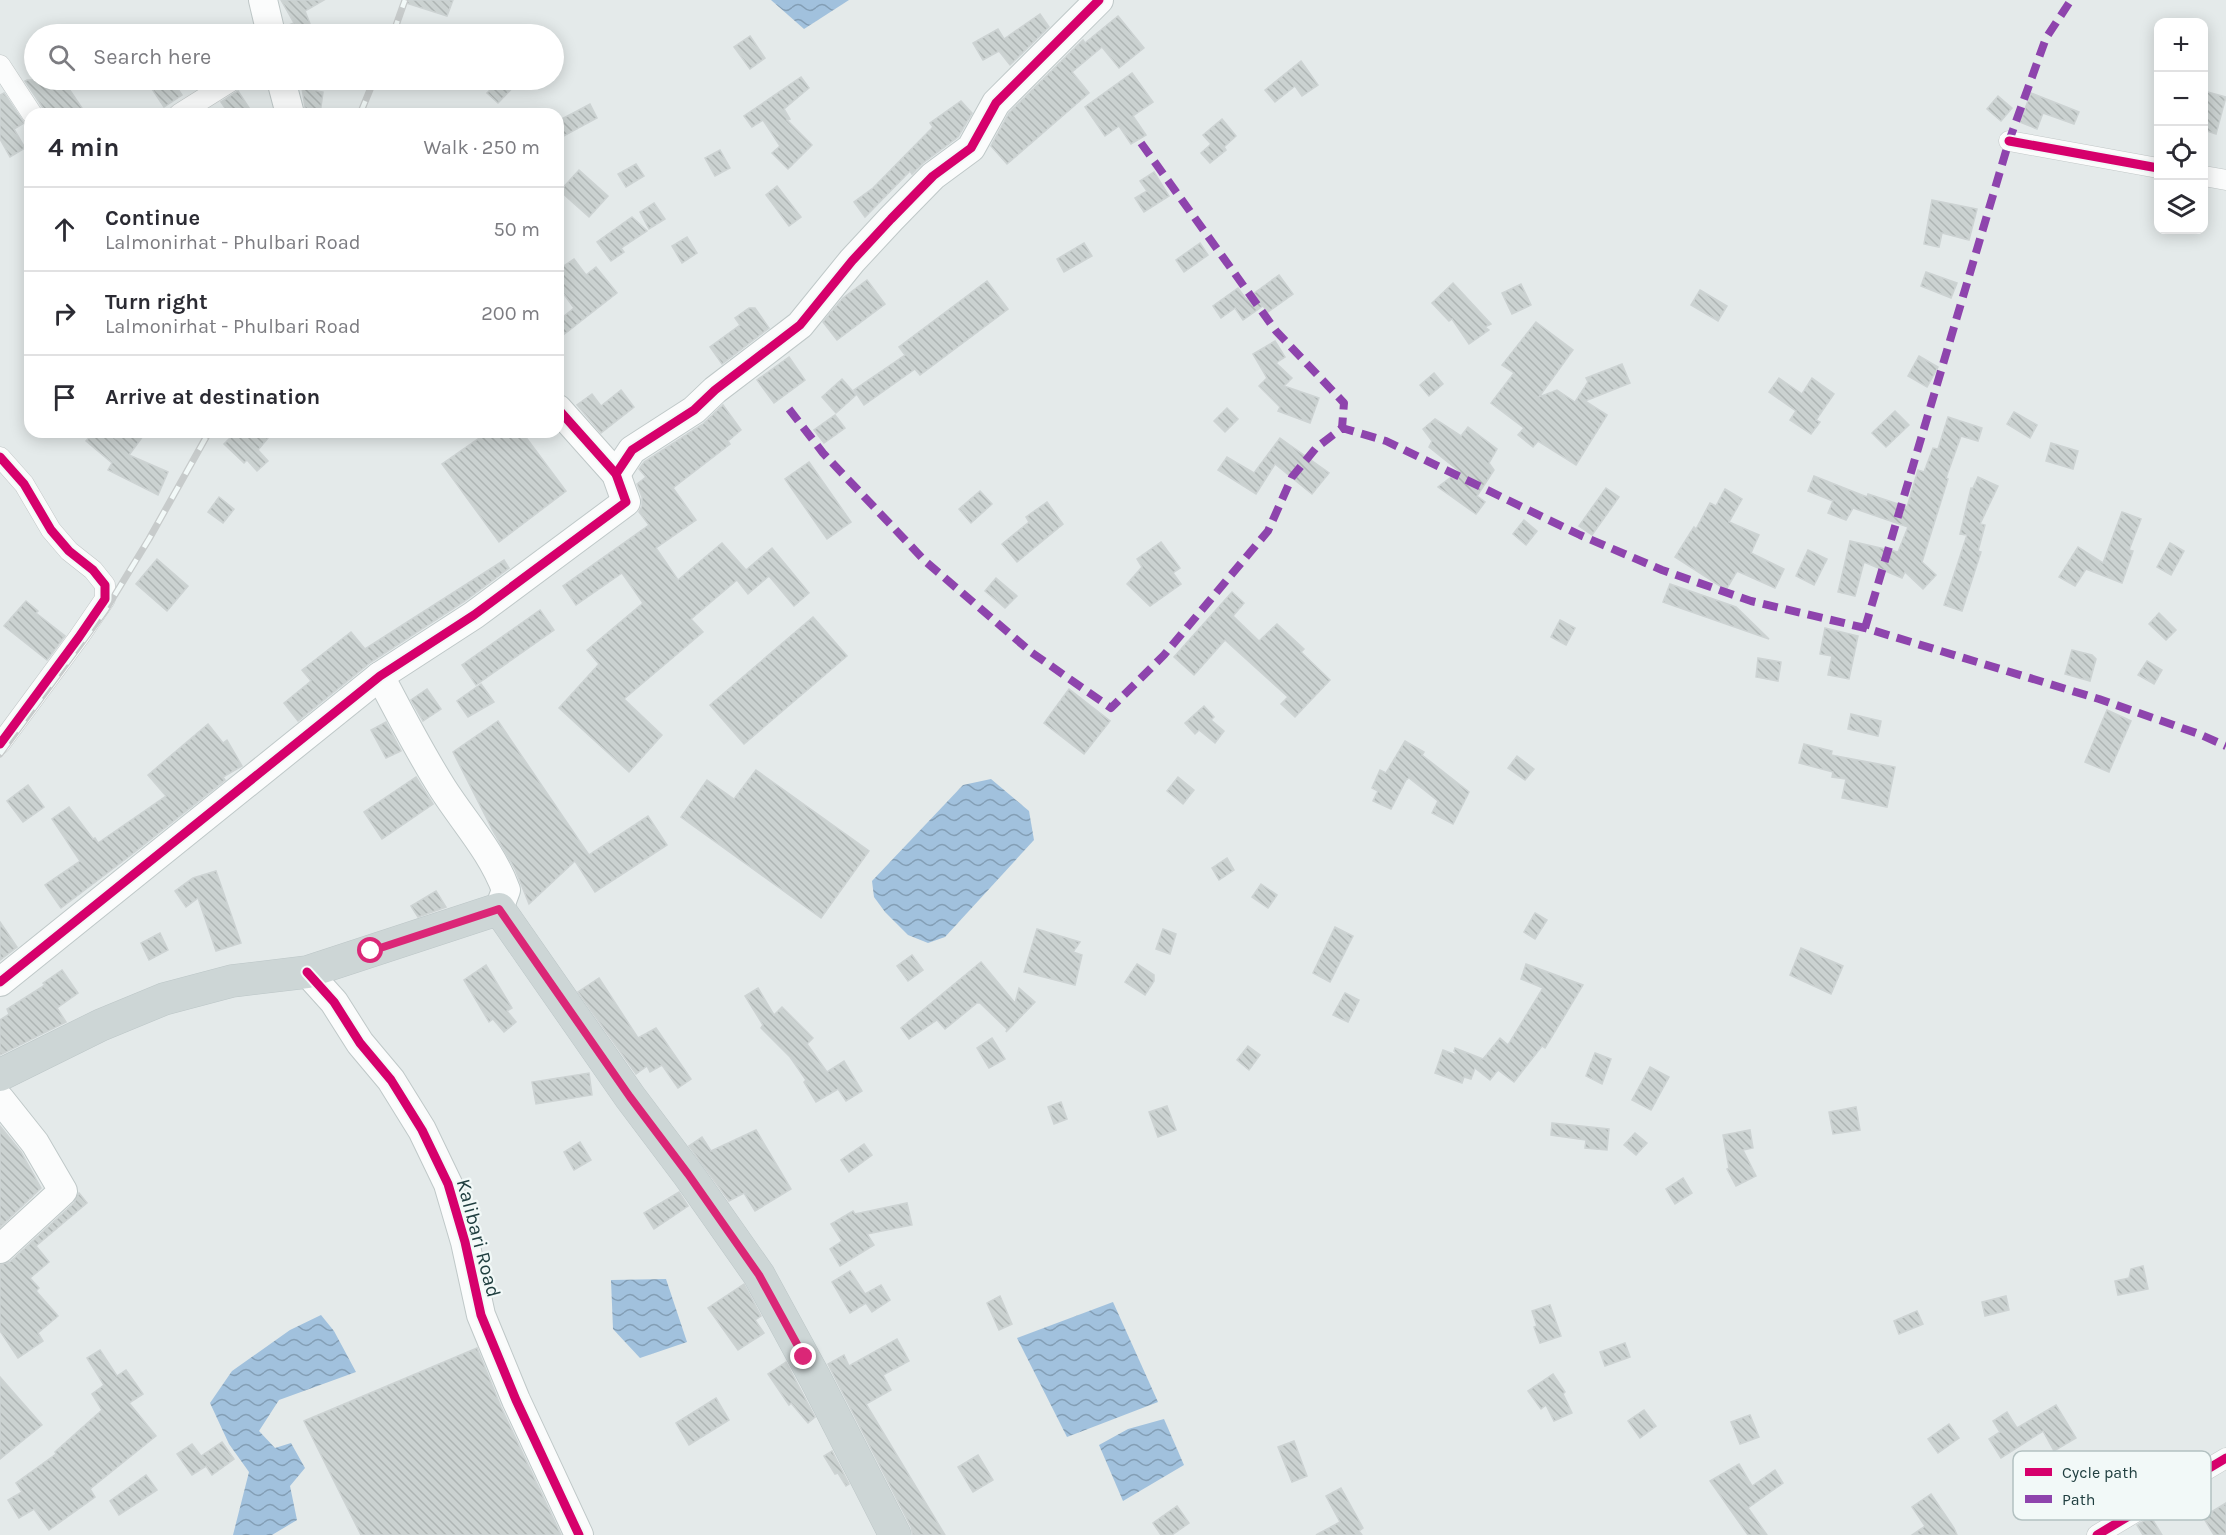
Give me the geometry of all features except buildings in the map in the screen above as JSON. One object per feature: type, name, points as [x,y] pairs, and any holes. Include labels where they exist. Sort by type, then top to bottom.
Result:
[{"type":"main road","points":[[0,1075],[101,1025],[164,999],[232,981],[307,972],[499,909],[630,1097],[759,1275],[815,1378],[895,1535]]},
{"type":"street","points":[[263,0],[269,24]]},
{"type":"street","points":[[616,474],[633,450],[694,410],[715,390],[800,325],[852,261],[891,219],[933,176],[970,148],[996,103],[1099,0]]},
{"type":"street","points":[[0,65],[28,108]]},
{"type":"street","points":[[189,108],[218,90]]},
{"type":"street","points":[[284,90],[288,108]]},
{"type":"street","points":[[2009,141],[2154,167]]},
{"type":"street","points":[[2208,177],[2226,180]]},
{"type":"street","points":[[0,982],[380,676],[474,615],[626,502],[616,474],[564,416]]},
{"type":"street","points":[[0,457],[24,484],[51,530],[69,550],[93,570],[105,585],[105,599],[0,744]]},
{"type":"street","points":[[380,676],[443,789],[482,843],[500,875],[507,890],[499,909]]},
{"type":"street","name":"Kalibari Road","points":[[307,972],[334,1002],[360,1042],[391,1080],[422,1130],[448,1184],[463,1232],[481,1315],[516,1400],[579,1535]]},
{"type":"street","points":[[0,1099],[35,1143],[63,1191],[0,1249]]},
{"type":"street","points":[[2211,1467],[2226,1458]]},
{"type":"street","points":[[2097,1535],[2122,1520]]},
{"type":"water","points":[[771,0],[849,0],[804,29]]},
{"type":"water","points":[[991,779],[1029,811],[1034,840],[945,937],[928,943],[908,935],[885,912],[874,897],[872,881],[963,785]]},
{"type":"water","points":[[666,1279],[687,1342],[640,1358],[613,1329],[611,1280]]},
{"type":"water","points":[[1113,1302],[1158,1402],[1067,1437],[1017,1338]]},
{"type":"water","points":[[321,1315],[334,1331],[356,1372],[279,1400],[259,1431],[275,1448],[291,1443],[305,1468],[290,1486],[297,1520],[272,1535],[233,1535],[249,1472],[229,1444],[210,1403],[232,1371],[290,1330]]},
{"type":"water","points":[[1164,1419],[1184,1465],[1123,1501],[1099,1445],[1128,1429]]},
{"type":"railway","points":[[397,24],[405,0]]},
{"type":"railway","points":[[362,108],[370,90]]},
{"type":"railway","points":[[0,754],[105,611],[149,539],[206,438]]},
{"type":"marked path","points":[[1865,628],[2009,141],[2046,38],[2071,0]]},
{"type":"marked path","points":[[1141,143],[1276,331],[1344,403],[1342,428]]},
{"type":"marked path","points":[[789,409],[823,453],[925,561],[1031,652],[1111,708],[1164,655],[1268,531],[1292,477],[1316,448],[1342,428],[1386,441],[1580,535],[1662,570],[1751,601],[1865,628],[2099,699],[2199,734],[2226,746]]},
{"type":"cycle path","points":[[616,474],[632,450],[694,410],[715,390],[800,325],[852,261],[891,219],[933,176],[971,148],[996,103],[1099,0]]},
{"type":"cycle path","points":[[2009,141],[2154,167]]},
{"type":"cycle path","points":[[0,982],[380,676],[474,615],[626,502],[616,474],[564,416]]},
{"type":"cycle path","points":[[0,457],[24,484],[51,530],[69,551],[93,570],[105,585],[105,599],[0,744]]},
{"type":"cycle path","points":[[307,972],[334,1002],[360,1043],[391,1080],[422,1130],[448,1184],[465,1242],[481,1315],[516,1400],[579,1535]]},
{"type":"cycle path","points":[[2211,1467],[2226,1458]]},
{"type":"cycle path","points":[[2097,1535],[2122,1520]]},
{"type":"route","points":[[371,951],[499,909],[630,1097],[759,1275],[804,1357]]}]
